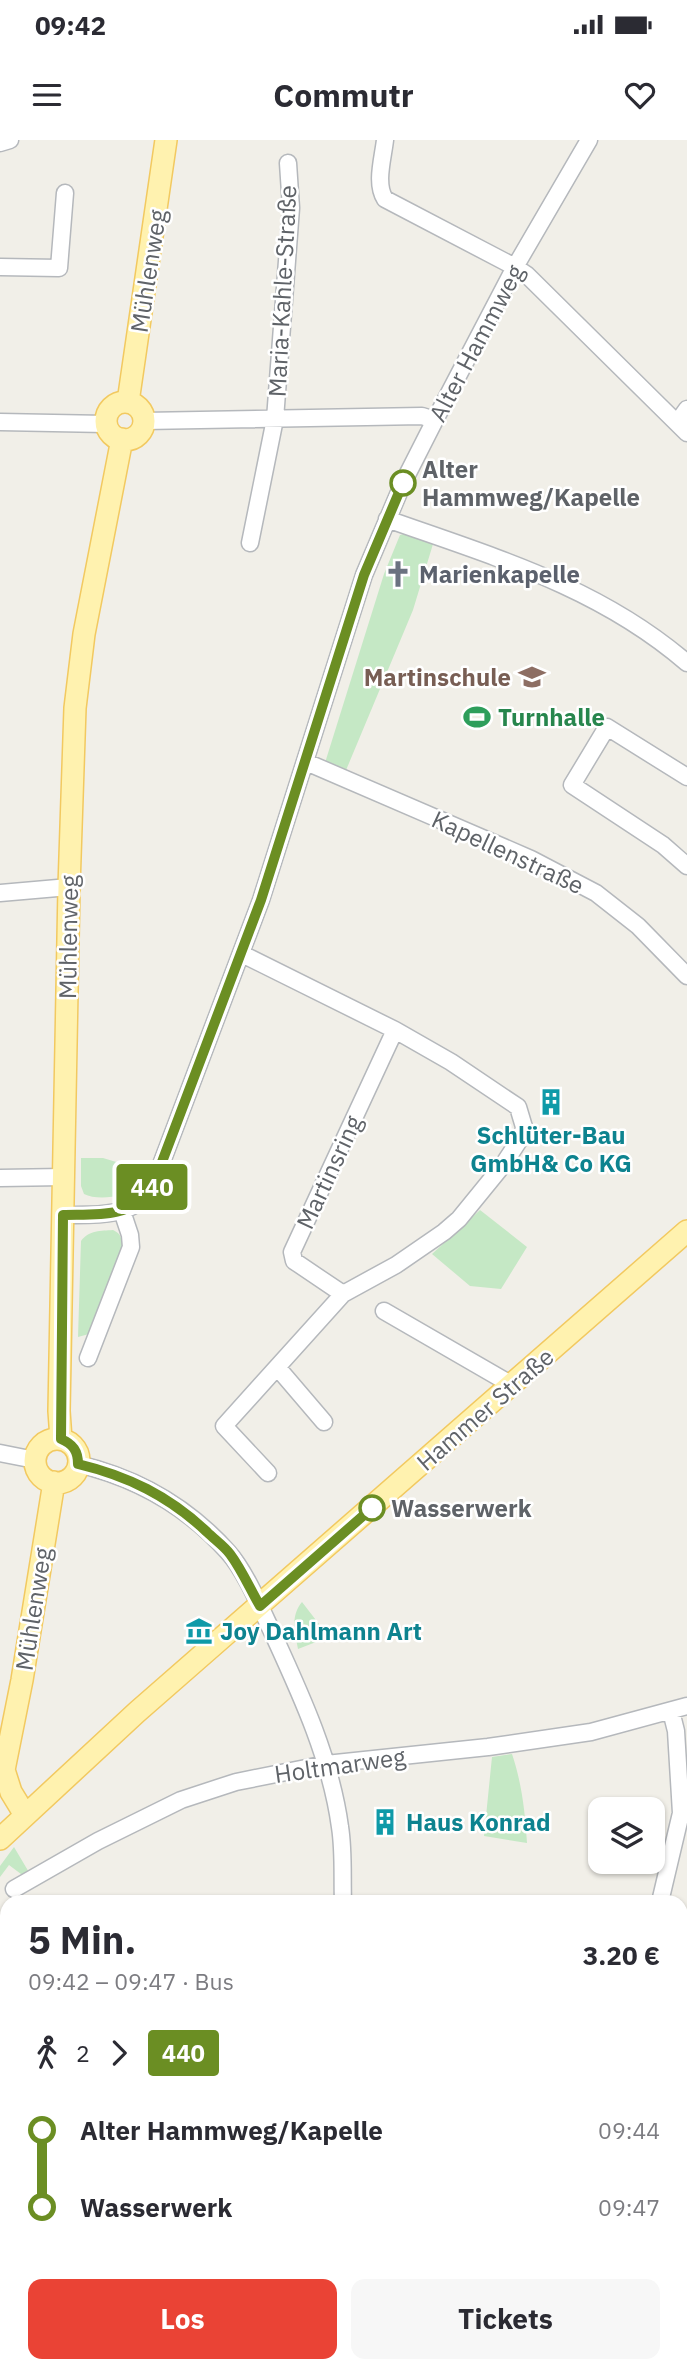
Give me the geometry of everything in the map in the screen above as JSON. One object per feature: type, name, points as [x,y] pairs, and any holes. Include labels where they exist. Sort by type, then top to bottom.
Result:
[{"type":"main road","name":"Mühlenweg","points":[[128,402],[166,140]]},
{"type":"main road","points":[[128,402],[139,409],[144,421],[137,435],[122,439],[111,434],[106,418],[117,404],[128,402]]},
{"type":"main road","name":"Mühlenweg","points":[[61,1439],[69,887],[76,696],[84,634],[122,439]]},
{"type":"main road","name":"Hammer Straße","points":[[0,1839],[137,1712],[687,1231]]},
{"type":"main road","points":[[53,1439],[61,1439],[73,1446],[78,1464],[68,1479],[54,1482],[38,1473],[35,1460],[40,1446],[53,1439]]},
{"type":"main road","name":"Mühlenweg","points":[[24,1815],[11,1793],[4,1770],[22,1680],[54,1482]]},
{"type":"street","points":[[0,143],[10,140]]},
{"type":"street","points":[[385,140],[380,179],[385,199],[527,275],[682,428],[687,409]]},
{"type":"street","name":"Alter Hammweg","points":[[122,1212],[136,1206],[151,1191],[242,954],[364,575],[387,519],[515,267],[589,140]]},
{"type":"street","name":"Maria-Kahle-Straße","points":[[250,543],[275,419],[291,208],[288,163]]},
{"type":"street","points":[[0,267],[59,268],[65,193]]},
{"type":"street","name":"Maria-Kahle-Straße","points":[[144,421],[422,416],[435,420]]},
{"type":"street","points":[[0,422],[106,424]]},
{"type":"street","points":[[387,519],[553,579],[631,621],[662,641],[687,663]]},
{"type":"street","points":[[687,777],[607,727],[572,785],[663,845],[687,866]]},
{"type":"street","name":"Kapellenstraße","points":[[306,762],[531,859],[596,893],[638,926],[687,976]]},
{"type":"street","points":[[0,893],[69,887]]},
{"type":"street","points":[[242,954],[395,1030],[451,1062],[518,1107],[524,1127],[522,1136],[482,1193],[444,1232],[396,1265],[343,1294],[224,1426],[268,1474]]},
{"type":"street","name":"Martinsring","points":[[343,1294],[294,1261],[292,1252],[395,1030]]},
{"type":"street","points":[[0,1178],[64,1177]]},
{"type":"street","points":[[63,1215],[122,1212],[130,1235],[131,1247],[88,1358]]},
{"type":"street","points":[[384,1311],[512,1385]]},
{"type":"street","points":[[276,1367],[324,1422]]},
{"type":"street","points":[[0,1453],[35,1460]]},
{"type":"street","points":[[78,1464],[113,1473],[157,1492],[191,1517],[229,1553],[260,1606],[300,1692],[326,1763],[340,1828],[343,1895]]},
{"type":"street","points":[[662,1895],[681,1814],[676,1731],[679,1708]]},
{"type":"street","name":"Holtmarweg","points":[[14,1889],[98,1841],[181,1800],[236,1782],[326,1763],[488,1747],[592,1732],[679,1708]]},
{"type":"green space","points":[[400,535],[433,544],[413,610],[344,775],[324,766],[384,574]]},
{"type":"green space","points":[[81,1158],[103,1158],[146,1171],[133,1190],[119,1195],[90,1196],[84,1194],[81,1186]]},
{"type":"green space","points":[[480,1210],[527,1247],[501,1289],[470,1286],[432,1254]]},
{"type":"green space","points":[[113,1230],[120,1235],[121,1242],[125,1243],[89,1334],[78,1337],[81,1241],[91,1233]]},
{"type":"green space","points":[[302,1602],[329,1637],[298,1649],[295,1619]]},
{"type":"green space","points":[[512,1754],[523,1798],[527,1843],[484,1836],[492,1757]]},
{"type":"green space","points":[[14,1847],[30,1874],[21,1874],[9,1865],[0,1877],[0,1866]]},
{"type":"bus line","name":"440","points":[[372,1508],[260,1606],[229,1553],[191,1517],[157,1492],[137,1482],[78,1464],[73,1446],[61,1439],[63,1215],[122,1212],[136,1206],[151,1191],[242,954],[364,575],[403,483]]},
{"type":"place","name":"Alter Hammweg/Kapelle","points":[[403,483]]},
{"type":"place","name":"Marienkapelle","points":[[398,574]]},
{"type":"place","name":"Martinschule","points":[[532,677]]},
{"type":"place","name":"Turnhalle","points":[[477,717]]},
{"type":"place","name":"Schlüter-Bau GmbH& Co KG","points":[[551,1102]]},
{"type":"place","name":"Wasserwerk","points":[[372,1508]]},
{"type":"place","name":"Joy Dahlmann Art","points":[[199,1631]]},
{"type":"place","name":"Haus Konrad","points":[[385,1822]]}]
